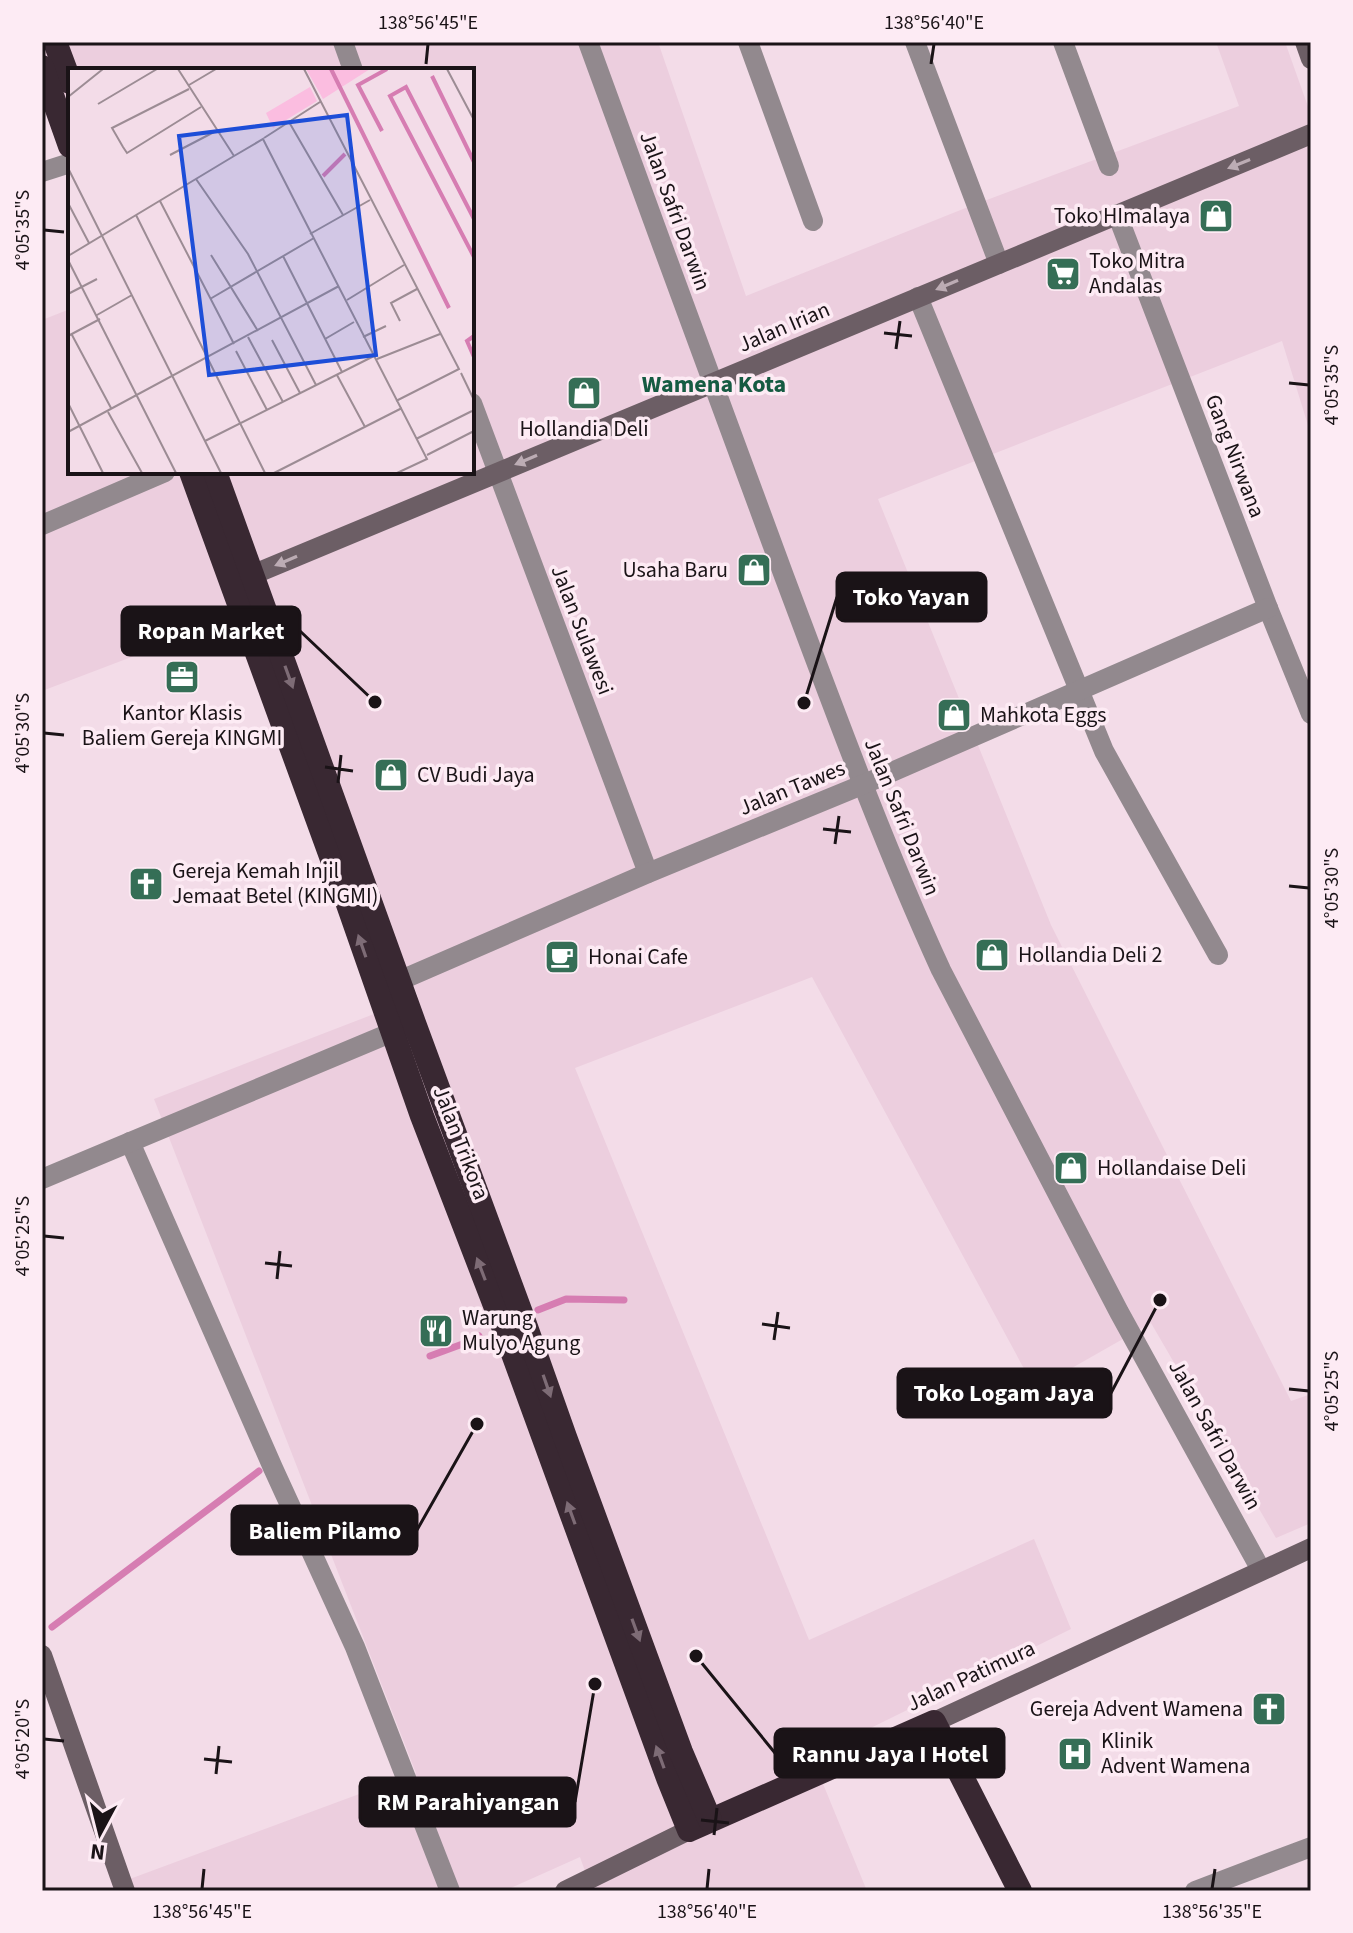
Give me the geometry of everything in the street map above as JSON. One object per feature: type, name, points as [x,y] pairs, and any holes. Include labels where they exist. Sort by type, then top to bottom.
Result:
[{"type":"highway","points":[[55,42],[68,77]]},
{"type":"highway","points":[[42,67],[68,140]]},
{"type":"highway","name":"Jalan Trikora","points":[[192,474],[242,580],[388,986],[681,1752],[699,1825]]},
{"type":"highway","name":"Jalan Trikora","points":[[216,474],[242,580]]},
{"type":"highway","points":[[934,1722],[1020,1891]]},
{"type":"highway","name":"Jalan Patimura","points":[[699,1825],[934,1722]]},
{"type":"main road","points":[[1305,42],[1311,59]]},
{"type":"main road","name":"Jalan Irian","points":[[242,580],[1311,134]]},
{"type":"main road","name":"Jalan Patimura","points":[[934,1722],[1311,1548]]},
{"type":"main road","points":[[42,1655],[125,1891]]},
{"type":"main road","name":"Jalan Patimura","points":[[565,1891],[699,1825]]},
{"type":"street","points":[[343,42],[352,68]]},
{"type":"street","name":"Jalan Safri Darwin","points":[[588,42],[862,785],[941,970],[1119,1312],[1261,1570]]},
{"type":"street","points":[[748,42],[813,221]]},
{"type":"street","points":[[915,42],[999,264]]},
{"type":"street","points":[[1063,42],[1109,166]]},
{"type":"street","points":[[42,172],[68,164]]},
{"type":"street","name":"Gang Nirwana","points":[[1117,214],[1311,714]]},
{"type":"street","points":[[918,297],[1104,751],[1218,955]]},
{"type":"street","name":"Jalan Sulawesi","points":[[474,409],[648,873]]},
{"type":"street","points":[[42,525],[160,474]]},
{"type":"street","name":"Jalan Tawes","points":[[388,986],[1268,608]]},
{"type":"street","points":[[42,1179],[404,1027]]},
{"type":"street","points":[[130,1142],[355,1647],[450,1891]]},
{"type":"street","points":[[1195,1891],[1311,1847]]},
{"type":"shaded area","points":[[42,42],[658,42],[746,296],[968,207],[1239,106],[1216,42],[1285,42],[1311,115],[1311,435],[1282,341],[878,499],[1051,925],[1291,1401],[1311,1394],[1311,1523],[1276,1538],[1151,1323],[1035,1389],[812,977],[575,1068],[809,1640],[1034,1539],[1071,1629],[812,1757],[867,1891],[592,1891],[580,1857],[504,1891],[131,1891],[127,1880],[416,1773],[154,1099],[418,997],[266,606],[42,691],[42,320],[68,310],[68,474],[474,474],[474,68],[68,68],[68,126],[42,56]]},
{"type":"waterway","points":[[538,1310],[566,1299],[624,1300]]},
{"type":"waterway","points":[[430,1356],[479,1336]]},
{"type":"waterway","points":[[52,1627],[259,1471]]},
{"type":"place","name":"Toko HImalaya","points":[[1216,216]]},
{"type":"place","name":"Toko Mitra Andalas","points":[[1063,274]]},
{"type":"place","name":"Hollandia Deli","points":[[584,393]]},
{"type":"place","name":"Usaha Baru","points":[[754,570]]},
{"type":"place","name":"Kantor Klasis Baliem Gereja KINGMI","points":[[182,677]]},
{"type":"place","name":"Ropan Market","points":[[375,702]]},
{"type":"place","name":"Toko Yayan","points":[[804,703]]},
{"type":"place","name":"Mahkota Eggs","points":[[954,715]]},
{"type":"place","name":"CV Budi Jaya","points":[[391,775]]},
{"type":"place","name":"Gereja Kemah Injil Jemaat Betel (KINGMI)","points":[[146,884]]},
{"type":"place","name":"Hollandia Deli 2","points":[[992,955]]},
{"type":"place","name":"Honai Cafe","points":[[562,957]]},
{"type":"place","name":"Hollandaise Deli","points":[[1071,1168]]},
{"type":"place","name":"Toko Logam Jaya","points":[[1160,1300]]},
{"type":"place","name":"Warung Mulyo Agung","points":[[436,1331]]},
{"type":"place","name":"Baliem Pilamo","points":[[477,1424]]},
{"type":"place","name":"Rannu Jaya I Hotel","points":[[696,1656]]},
{"type":"place","name":"RM Parahiyangan","points":[[595,1684]]},
{"type":"place","name":"Gereja Advent Wamena","points":[[1269,1709]]},
{"type":"place","name":"Klinik Advent Wamena","points":[[1075,1754]]},
{"type":"district","name":"Wamena Kota","points":[[714,384]]}]
